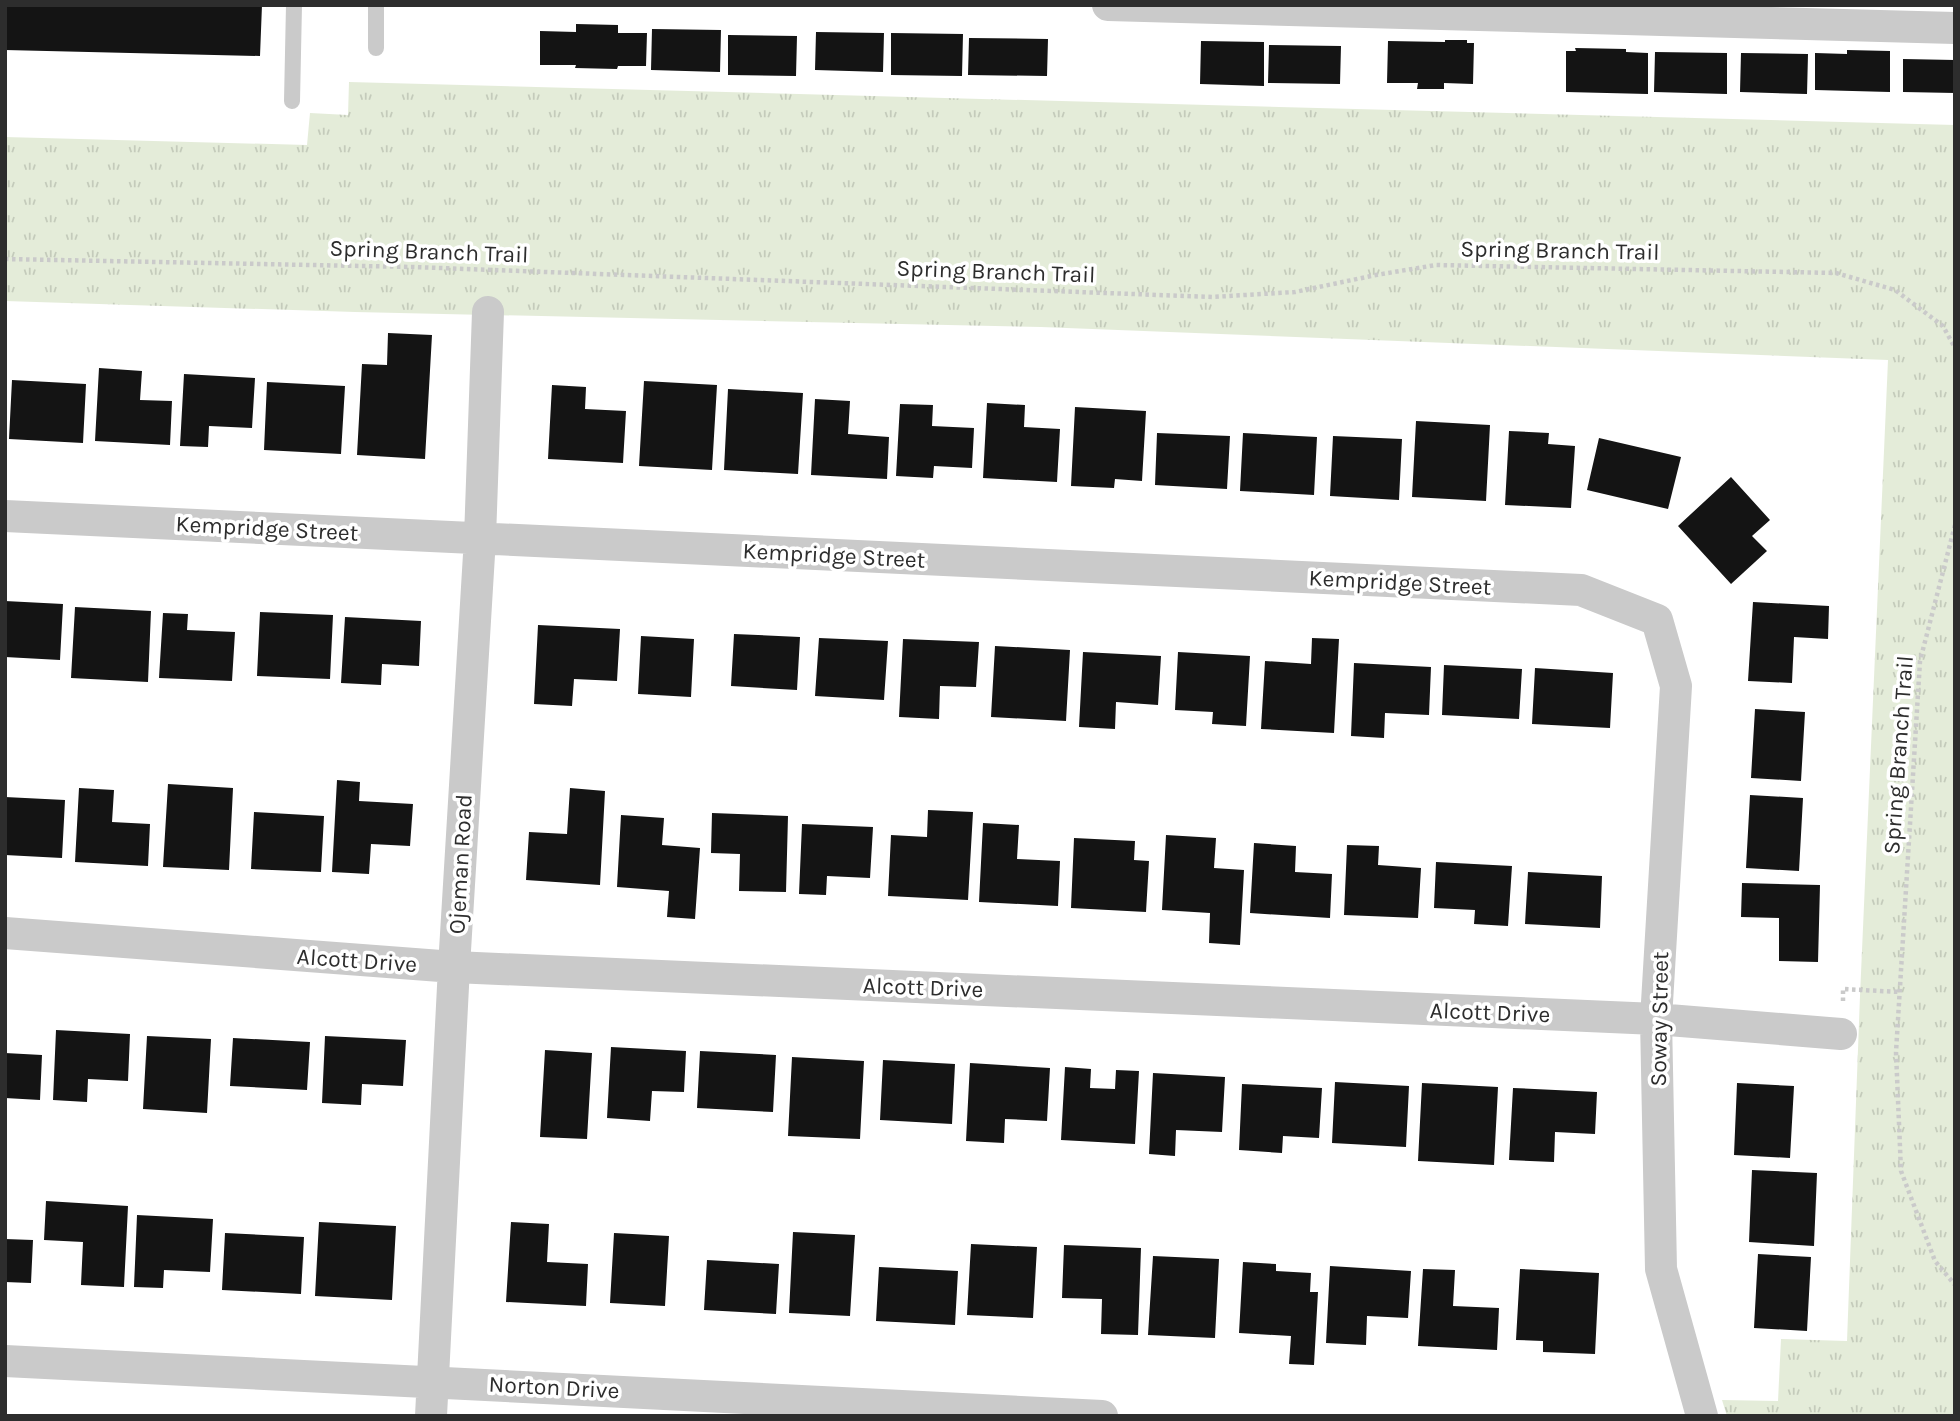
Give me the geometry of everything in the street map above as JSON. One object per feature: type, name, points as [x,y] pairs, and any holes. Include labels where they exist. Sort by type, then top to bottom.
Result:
[{"type":"street","points":[[1108,5],[1725,14],[1955,28]]},
{"type":"street","name":"Ojeman Road","points":[[431,1416],[480,538],[488,312]]},
{"type":"street","name":"Kempridge Street","points":[[5,516],[1581,590],[1657,620]]},
{"type":"street","name":"Soway Street","points":[[1657,620],[1676,686],[1656,1019],[1661,1269],[1702,1416]]},
{"type":"street","name":"Alcott Drive","points":[[5,933],[454,967],[1656,1019],[1841,1034]]},
{"type":"street","name":"Norton Drive","points":[[5,1362],[1102,1416]]},
{"type":"lane","points":[[292,101],[295,5]]},
{"type":"lane","points":[[376,5],[376,48]]},
{"type":"path","name":"Spring Branch Trail","points":[[5,259],[413,267],[1212,297],[1295,292],[1436,265],[1836,273],[1895,290],[1944,326],[1955,348]]},
{"type":"path","name":"Spring Branch Trail","points":[[1955,525],[1920,661],[1896,1052],[1901,1171],[1935,1261],[1955,1285]]},
{"type":"path","points":[[1841,1034],[1843,989],[1900,992]]},
{"type":"green space","points":[[349,82],[1955,125],[1955,1416],[1727,1416],[1722,1400],[1778,1401],[1781,1339],[1847,1341],[1888,360],[1041,327],[355,312],[5,301],[5,137],[307,145],[310,113],[348,115]]},
{"type":"building","points":[[5,5],[262,5],[260,56],[5,50]]},
{"type":"building","points":[[576,24],[618,25],[618,33],[647,33],[646,66],[618,66],[617,69],[540,65],[540,31],[576,32]]},
{"type":"building","points":[[652,29],[721,30],[720,72],[651,70]]},
{"type":"building","points":[[816,32],[884,33],[883,72],[815,70]]},
{"type":"building","points":[[891,33],[963,34],[962,76],[891,75]]},
{"type":"building","points":[[728,35],[797,36],[796,76],[728,75]]},
{"type":"building","points":[[969,38],[1048,39],[1047,76],[968,75]]},
{"type":"building","points":[[1467,40],[1467,43],[1474,43],[1473,84],[1444,83],[1444,89],[1417,89],[1418,83],[1387,83],[1388,41]]},
{"type":"building","points":[[1201,41],[1264,42],[1264,86],[1200,84]]},
{"type":"building","points":[[1269,45],[1341,46],[1340,84],[1268,83]]},
{"type":"building","points":[[1575,48],[1626,49],[1626,52],[1648,53],[1648,94],[1566,92],[1566,51],[1576,51]]},
{"type":"building","points":[[1847,50],[1890,51],[1890,92],[1815,90],[1815,53],[1847,54]]},
{"type":"building","points":[[1655,52],[1727,53],[1727,94],[1654,92]]},
{"type":"building","points":[[1741,53],[1808,54],[1807,94],[1740,92]]},
{"type":"building","points":[[1903,59],[1955,60],[1955,93],[1903,92]]},
{"type":"building","points":[[388,333],[432,335],[425,459],[357,455],[362,364],[387,365]]},
{"type":"building","points":[[99,368],[142,371],[140,400],[172,401],[170,445],[95,441]]},
{"type":"building","points":[[184,374],[255,378],[252,428],[209,426],[208,447],[180,446]]},
{"type":"building","points":[[12,380],[86,384],[83,443],[9,439]]},
{"type":"building","points":[[644,381],[717,385],[712,470],[639,466]]},
{"type":"building","points":[[267,382],[345,386],[341,454],[264,450]]},
{"type":"building","points":[[552,385],[586,387],[585,409],[626,411],[623,463],[548,459]]},
{"type":"building","points":[[728,389],[803,393],[798,474],[724,470]]},
{"type":"building","points":[[815,399],[850,401],[848,434],[889,437],[887,479],[811,475]]},
{"type":"building","points":[[987,403],[1025,405],[1024,427],[1060,429],[1057,482],[983,478]]},
{"type":"building","points":[[900,404],[933,405],[932,426],[974,428],[972,468],[934,466],[933,478],[896,476]]},
{"type":"building","points":[[1075,407],[1146,411],[1142,481],[1115,479],[1114,488],[1071,486]]},
{"type":"building","points":[[1416,421],[1490,425],[1486,501],[1412,497]]},
{"type":"building","points":[[1509,431],[1549,433],[1548,444],[1575,446],[1571,508],[1505,505]]},
{"type":"building","points":[[1157,433],[1230,436],[1227,489],[1155,485]]},
{"type":"building","points":[[1243,433],[1317,437],[1314,495],[1240,491]]},
{"type":"building","points":[[1333,436],[1402,439],[1399,500],[1330,496]]},
{"type":"building","points":[[1599,438],[1681,457],[1668,509],[1587,490]]},
{"type":"building","points":[[1731,477],[1770,520],[1752,536],[1767,551],[1731,584],[1678,526]]},
{"type":"building","points":[[5,601],[63,604],[60,660],[5,657]]},
{"type":"building","points":[[1753,602],[1829,606],[1828,639],[1794,637],[1792,683],[1748,681]]},
{"type":"building","points":[[75,607],[151,611],[148,682],[71,678]]},
{"type":"building","points":[[260,612],[333,615],[330,679],[257,676]]},
{"type":"building","points":[[163,613],[188,614],[187,630],[235,632],[232,681],[159,678]]},
{"type":"building","points":[[345,617],[421,621],[419,666],[382,664],[381,685],[341,683]]},
{"type":"building","points":[[538,625],[620,629],[617,681],[574,679],[572,706],[534,704]]},
{"type":"building","points":[[734,634],[800,637],[797,690],[731,686]]},
{"type":"building","points":[[641,636],[694,639],[691,697],[638,694]]},
{"type":"building","points":[[819,638],[888,641],[884,700],[815,696]]},
{"type":"building","points":[[1312,638],[1339,639],[1334,733],[1261,729],[1265,661],[1311,664]]},
{"type":"building","points":[[903,639],[979,642],[976,687],[940,686],[939,719],[899,717]]},
{"type":"building","points":[[995,646],[1070,650],[1066,721],[991,717]]},
{"type":"building","points":[[1083,652],[1161,656],[1158,705],[1116,702],[1115,729],[1079,727]]},
{"type":"building","points":[[1178,652],[1250,656],[1246,726],[1212,724],[1213,712],[1175,710]]},
{"type":"building","points":[[1354,663],[1431,667],[1429,715],[1385,713],[1384,738],[1351,736]]},
{"type":"building","points":[[1444,665],[1522,669],[1519,719],[1442,715]]},
{"type":"building","points":[[1535,668],[1613,673],[1610,728],[1532,724]]},
{"type":"building","points":[[1755,709],[1805,712],[1801,781],[1751,778]]},
{"type":"building","points":[[337,780],[360,782],[359,801],[413,804],[410,846],[371,844],[369,874],[332,872]]},
{"type":"building","points":[[168,784],[233,788],[229,870],[163,867]]},
{"type":"building","points":[[79,788],[114,790],[112,822],[150,824],[148,866],[75,862]]},
{"type":"building","points":[[570,788],[605,791],[600,885],[526,880],[529,832],[567,834]]},
{"type":"building","points":[[1750,795],[1803,798],[1799,871],[1746,868]]},
{"type":"building","points":[[5,797],[65,800],[62,858],[5,855]]},
{"type":"building","points":[[928,810],[973,812],[968,900],[888,896],[891,835],[927,837]]},
{"type":"building","points":[[254,812],[324,816],[321,872],[251,869]]},
{"type":"building","points":[[712,813],[788,816],[786,892],[739,891],[740,854],[711,853]]},
{"type":"building","points":[[621,815],[664,818],[662,845],[700,848],[695,919],[667,917],[669,891],[617,887]]},
{"type":"building","points":[[983,823],[1019,825],[1017,859],[1060,861],[1058,906],[979,902]]},
{"type":"building","points":[[802,824],[873,827],[870,878],[827,876],[826,895],[799,894]]},
{"type":"building","points":[[1166,835],[1216,838],[1214,868],[1244,870],[1240,945],[1209,943],[1210,913],[1162,910]]},
{"type":"building","points":[[1074,838],[1135,841],[1134,860],[1149,861],[1146,912],[1071,908]]},
{"type":"building","points":[[1254,843],[1296,846],[1295,872],[1332,874],[1330,918],[1250,913]]},
{"type":"building","points":[[1347,845],[1379,846],[1378,865],[1421,868],[1418,918],[1344,915]]},
{"type":"building","points":[[1436,862],[1512,866],[1508,926],[1474,924],[1475,910],[1434,908]]},
{"type":"building","points":[[1528,872],[1602,876],[1600,928],[1525,924]]},
{"type":"building","points":[[1742,883],[1820,885],[1818,962],[1779,961],[1779,918],[1741,917]]},
{"type":"building","points":[[56,1030],[130,1034],[128,1081],[88,1079],[87,1102],[53,1100]]},
{"type":"building","points":[[147,1036],[211,1039],[207,1113],[143,1109]]},
{"type":"building","points":[[325,1036],[406,1040],[403,1086],[362,1084],[361,1105],[322,1103]]},
{"type":"building","points":[[233,1038],[310,1042],[307,1090],[230,1086]]},
{"type":"building","points":[[611,1047],[686,1051],[684,1092],[652,1091],[650,1121],[607,1118]]},
{"type":"building","points":[[545,1050],[592,1053],[587,1139],[540,1137]]},
{"type":"building","points":[[700,1051],[776,1055],[773,1112],[697,1108]]},
{"type":"building","points":[[5,1053],[42,1055],[40,1100],[5,1098]]},
{"type":"building","points":[[792,1057],[864,1061],[860,1139],[788,1136]]},
{"type":"building","points":[[883,1060],[955,1064],[952,1124],[880,1120]]},
{"type":"building","points":[[970,1063],[1050,1068],[1047,1121],[1005,1119],[1004,1143],[966,1141]]},
{"type":"building","points":[[1065,1067],[1091,1069],[1090,1088],[1115,1089],[1116,1070],[1139,1071],[1135,1144],[1061,1140]]},
{"type":"building","points":[[1153,1073],[1225,1077],[1222,1132],[1176,1130],[1175,1156],[1149,1154]]},
{"type":"building","points":[[1335,1082],[1409,1086],[1406,1147],[1332,1143]]},
{"type":"building","points":[[1422,1083],[1498,1087],[1494,1165],[1418,1161]]},
{"type":"building","points":[[1737,1083],[1794,1086],[1790,1158],[1734,1155]]},
{"type":"building","points":[[1242,1084],[1322,1088],[1319,1138],[1283,1136],[1282,1153],[1239,1150]]},
{"type":"building","points":[[1513,1088],[1597,1092],[1595,1134],[1555,1132],[1554,1162],[1509,1160]]},
{"type":"building","points":[[1752,1170],[1817,1173],[1814,1246],[1749,1242]]},
{"type":"building","points":[[46,1201],[128,1206],[124,1287],[81,1285],[83,1242],[44,1240]]},
{"type":"building","points":[[137,1215],[213,1219],[210,1272],[164,1270],[163,1288],[134,1287]]},
{"type":"building","points":[[319,1222],[396,1226],[392,1300],[315,1296]]},
{"type":"building","points":[[511,1222],[549,1224],[547,1262],[588,1264],[586,1306],[506,1302]]},
{"type":"building","points":[[793,1232],[855,1235],[850,1316],[789,1313]]},
{"type":"building","points":[[225,1233],[304,1237],[301,1294],[222,1290]]},
{"type":"building","points":[[614,1233],[669,1236],[665,1306],[610,1303]]},
{"type":"building","points":[[5,1239],[33,1240],[31,1283],[5,1282]]},
{"type":"building","points":[[971,1244],[1037,1247],[1033,1318],[967,1315]]},
{"type":"building","points":[[1064,1245],[1141,1248],[1138,1335],[1101,1334],[1102,1299],[1062,1298]]},
{"type":"building","points":[[1758,1254],[1811,1257],[1807,1331],[1754,1328]]},
{"type":"building","points":[[1153,1256],[1219,1259],[1215,1338],[1148,1335]]},
{"type":"building","points":[[707,1260],[779,1264],[776,1314],[704,1310]]},
{"type":"building","points":[[1243,1262],[1276,1264],[1276,1271],[1311,1273],[1310,1292],[1318,1292],[1314,1365],[1289,1364],[1291,1336],[1239,1333]]},
{"type":"building","points":[[1330,1266],[1411,1271],[1408,1318],[1367,1316],[1366,1345],[1326,1343]]},
{"type":"building","points":[[879,1267],[958,1271],[955,1325],[876,1321]]},
{"type":"building","points":[[1423,1269],[1455,1270],[1453,1306],[1499,1308],[1497,1350],[1418,1346]]},
{"type":"building","points":[[1520,1269],[1599,1273],[1595,1354],[1543,1352],[1543,1341],[1516,1340]]}]
